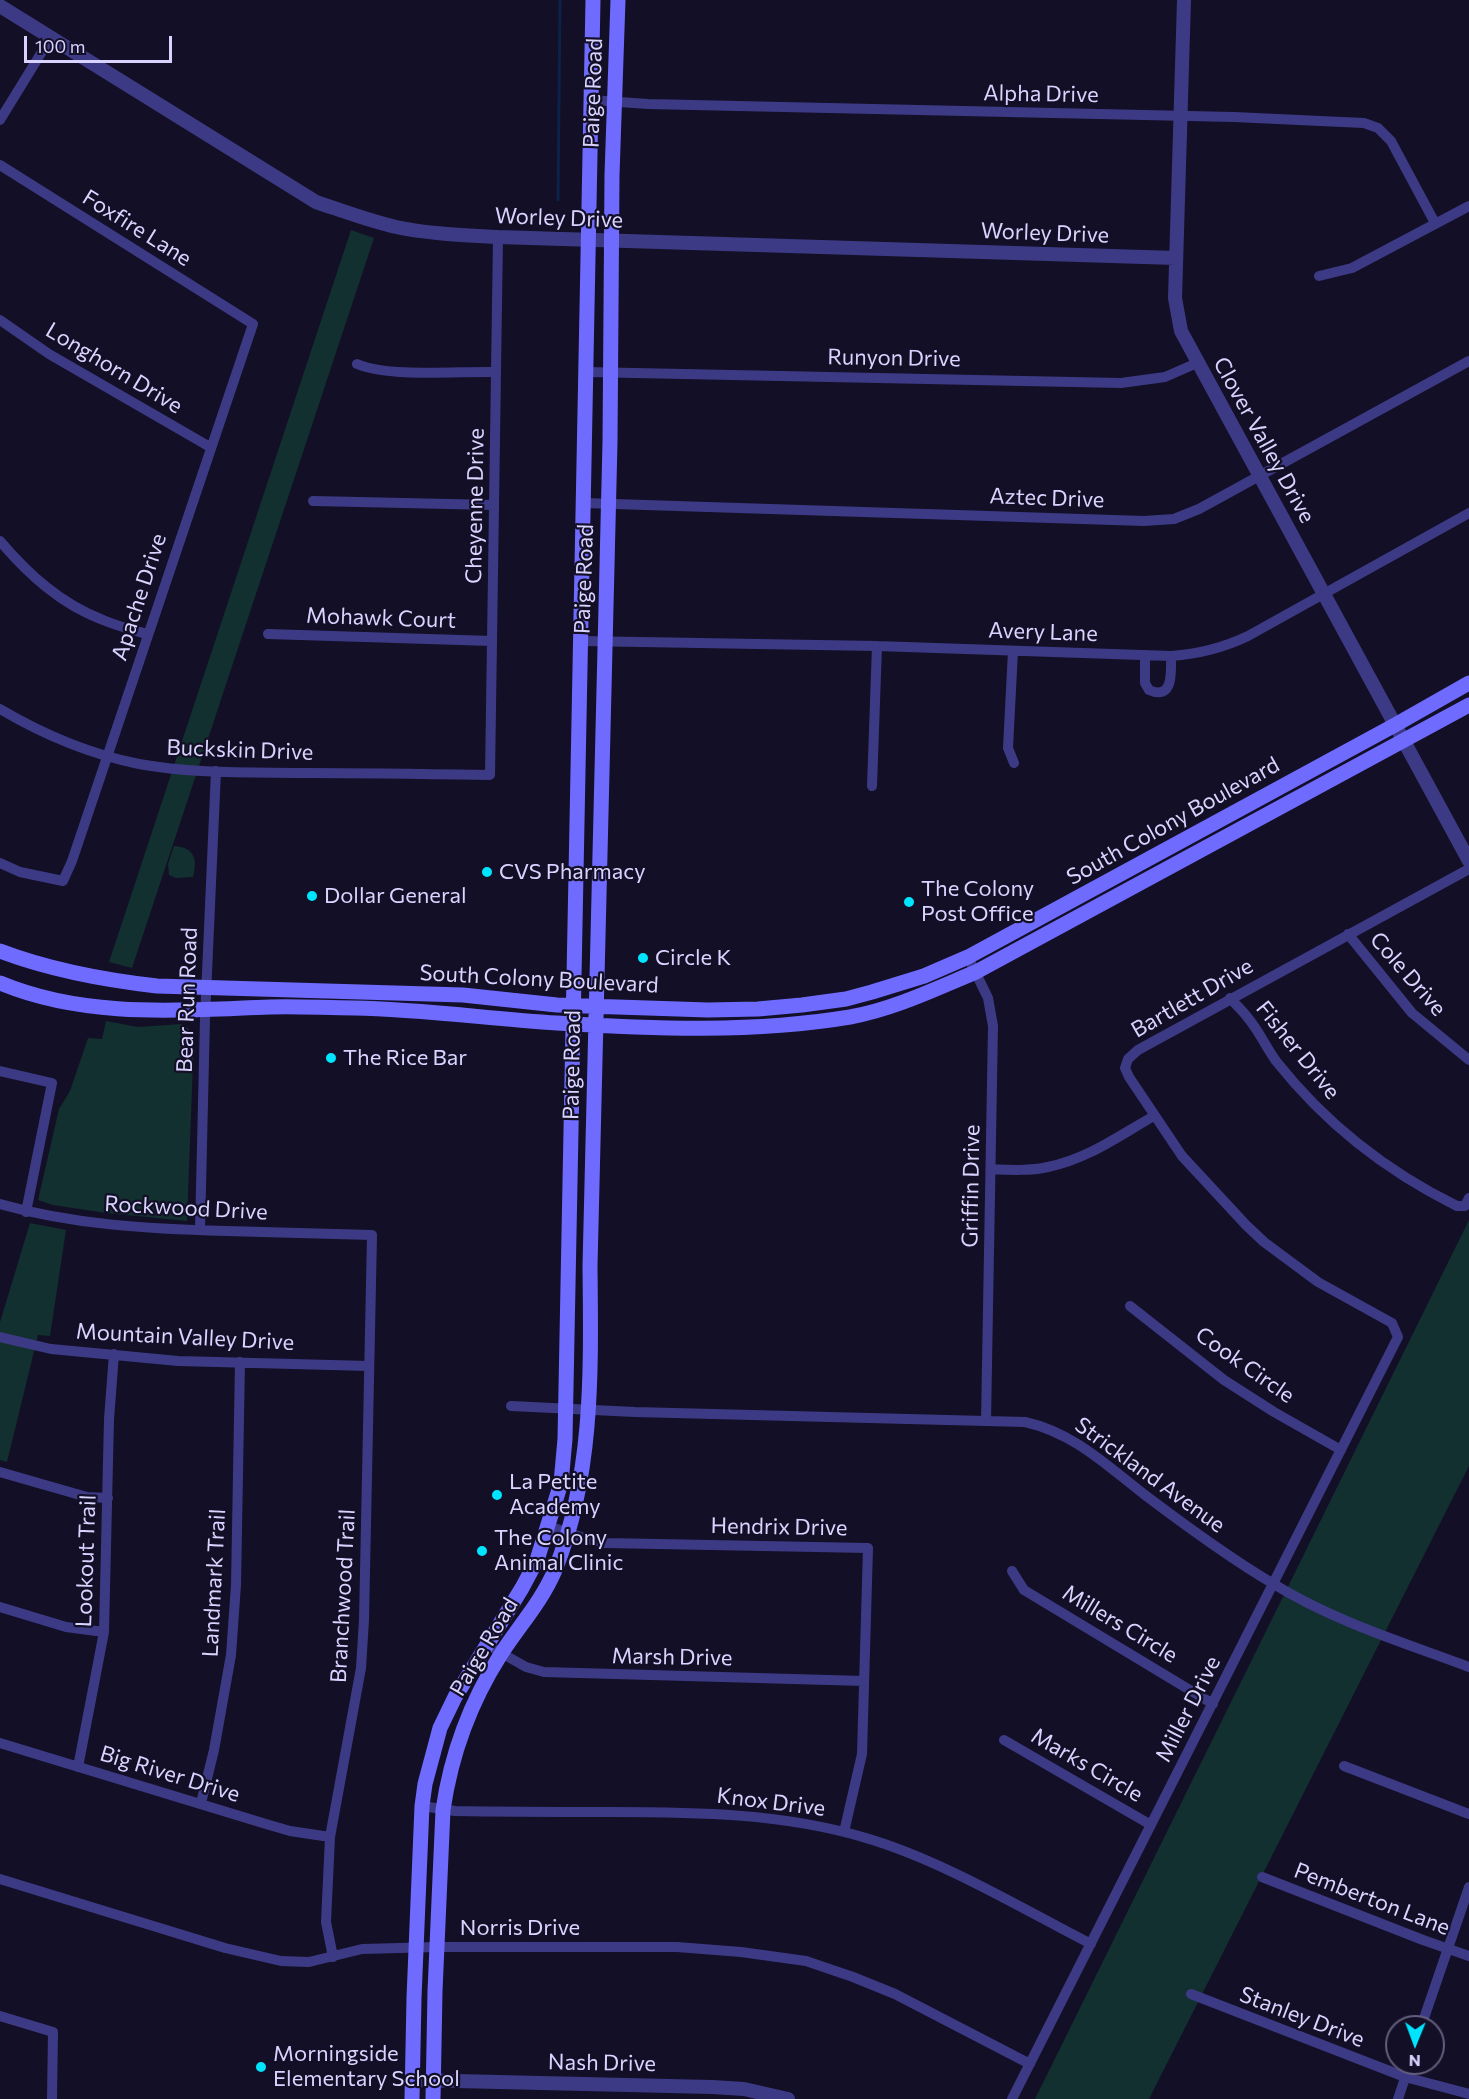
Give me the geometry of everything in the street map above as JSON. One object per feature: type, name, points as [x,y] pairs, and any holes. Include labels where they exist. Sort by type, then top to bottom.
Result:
[{"type":"main road","name":"Paige Road","points":[[412,2099],[416,1947],[425,1784],[440,1728],[455,1697],[537,1560],[561,1483],[565,1439],[593,0]]},
{"type":"main road","name":"Paige Road","points":[[433,2099],[437,1947],[446,1786],[464,1728],[478,1695],[501,1654],[542,1596],[555,1572],[575,1509],[588,1410],[618,0]]},
{"type":"main road","name":"South Colony Boulevard","points":[[0,951],[60,969],[123,982],[157,986],[356,991],[442,995],[574,1006],[708,1010],[758,1009],[846,999],[924,976],[968,957],[1469,683]]},
{"type":"main road","name":"South Colony Boulevard","points":[[0,983],[39,996],[78,1005],[131,1011],[206,1011],[271,1007],[356,1008],[573,1024],[733,1027],[852,1016],[913,999],[976,972],[1469,705]]},
{"type":"main road","points":[[577,862],[600,859]]},
{"type":"main road","points":[[1144,862],[1152,877]]},
{"type":"main road","points":[[356,991],[356,1008]]},
{"type":"main road","points":[[872,992],[890,1006]]},
{"type":"main road","points":[[442,995],[451,1004],[455,1014]]},
{"type":"main road","points":[[802,1005],[804,1022]]},
{"type":"main road","points":[[569,1210],[591,1211]]},
{"type":"street","name":"Clover Valley Drive","points":[[1184,0],[1175,298],[1181,331],[1469,861]]},
{"type":"street","name":"Worley Drive","points":[[0,6],[316,201],[366,220],[398,228],[451,235],[498,237],[1176,258]]},
{"type":"street","points":[[0,120],[51,37]]},
{"type":"street","name":"Alpha Drive","points":[[591,99],[615,102],[1180,116],[1364,123],[1378,128],[1390,141],[1435,223]]},
{"type":"street","name":"Foxfire Lane","points":[[0,165],[253,324]]},
{"type":"street","points":[[1319,276],[1352,268],[1469,206]]},
{"type":"street","name":"Cheyenne Drive","points":[[490,775],[498,237]]},
{"type":"street","name":"Longhorn Drive","points":[[0,320],[49,354],[210,447]]},
{"type":"street","name":"Apache Drive","points":[[0,863],[20,872],[63,881],[72,861],[253,324]]},
{"type":"street","name":"Aztec Drive","points":[[584,503],[1158,521],[1184,516],[1469,361]]},
{"type":"street","name":"Runyon Drive","points":[[586,372],[1121,383],[1165,377],[1197,363]]},
{"type":"street","points":[[357,364],[369,369],[391,371],[496,372]]},
{"type":"street","points":[[313,501],[494,505]]},
{"type":"street","name":"Avery Lane","points":[[581,641],[877,646],[1172,656],[1193,654],[1232,643],[1469,513]]},
{"type":"street","points":[[0,541],[22,567],[62,600],[104,621],[147,634]]},
{"type":"street","name":"Mohawk Court","points":[[268,634],[492,641]]},
{"type":"street","points":[[872,786],[877,646]]},
{"type":"street","points":[[1013,651],[1008,748],[1014,763]]},
{"type":"street","points":[[1145,655],[1145,683],[1149,690],[1157,693],[1165,690],[1170,683],[1172,656]]},
{"type":"street","name":"Buckskin Drive","points":[[0,709],[28,726],[61,741],[140,764],[216,771],[490,775]]},
{"type":"street","name":"Bear Run Road","points":[[200,1230],[216,771]]},
{"type":"street","name":"Bartlett Drive","points":[[1398,1337],[1392,1323],[1318,1282],[1264,1242],[1182,1156],[1125,1068],[1128,1059],[1138,1050],[1469,869]]},
{"type":"street","name":"Cole Drive","points":[[1347,934],[1412,1013],[1469,1060]]},
{"type":"street","name":"Griffin Drive","points":[[968,957],[988,998],[993,1026],[986,1421]]},
{"type":"street","name":"Fisher Drive","points":[[1230,998],[1249,1018],[1276,1060],[1329,1119],[1370,1154],[1410,1181],[1457,1206],[1465,1206],[1469,1198]]},
{"type":"street","points":[[0,1071],[52,1083],[26,1212]]},
{"type":"street","points":[[991,1169],[1048,1167],[1100,1148],[1154,1116]]},
{"type":"street","name":"Rockwood Drive","points":[[0,1204],[26,1212],[113,1226],[372,1235]]},
{"type":"street","name":"Branchwood Trail","points":[[333,1957],[326,1922],[330,1837],[361,1668],[368,1488],[372,1235]]},
{"type":"street","name":"Cook Circle","points":[[1130,1306],[1224,1380],[1341,1450]]},
{"type":"street","name":"Mountain Valley Drive","points":[[0,1337],[51,1349],[178,1360],[369,1366]]},
{"type":"street","name":"Miller Drive","points":[[1012,2099],[1398,1337]]},
{"type":"street","name":"Lookout Trail","points":[[78,1767],[104,1632],[109,1419],[114,1354]]},
{"type":"street","name":"Landmark Trail","points":[[201,1803],[214,1750],[231,1655],[236,1585],[240,1362]]},
{"type":"street","name":"Strickland Avenue","points":[[511,1406],[1025,1422],[1063,1434],[1088,1450],[1217,1548],[1273,1584],[1328,1614],[1469,1667]]},
{"type":"street","points":[[0,1472],[87,1497],[108,1497]]},
{"type":"street","name":"Hendrix Drive","points":[[548,1526],[605,1543],[868,1548],[861,1754],[844,1832]]},
{"type":"street","name":"Millers Circle","points":[[1012,1571],[1024,1590],[1213,1704]]},
{"type":"street","points":[[0,1607],[66,1627],[104,1632]]},
{"type":"street","name":"Marsh Drive","points":[[487,1642],[501,1654],[526,1667],[561,1674],[864,1681]]},
{"type":"street","name":"Marks Circle","points":[[1004,1740],[1151,1825]]},
{"type":"street","name":"Big River Drive","points":[[0,1743],[290,1831],[330,1837]]},
{"type":"street","points":[[1344,1766],[1469,1814]]},
{"type":"street","name":"Knox Drive","points":[[422,1806],[455,1812],[687,1812],[766,1818],[844,1832],[867,1838],[933,1864],[1091,1944]]},
{"type":"street","name":"Pemberton Lane","points":[[1262,1878],[1469,1956]]},
{"type":"street","name":"Norris Drive","points":[[0,1879],[263,1958],[309,1962],[362,1949],[416,1947],[677,1947],[741,1952],[806,1961],[895,1994],[1030,2064]]},
{"type":"street","points":[[1425,2015],[1469,1887]]},
{"type":"street","name":"Stanley Drive","points":[[1191,1994],[1405,2077],[1469,2094]]},
{"type":"street","points":[[0,2016],[52,2032],[52,2099]]},
{"type":"street","points":[[1398,2099],[1405,2077]]},
{"type":"street","name":"Nash Drive","points":[[413,2080],[712,2087],[744,2089],[788,2099]]},
{"type":"green space","points":[[351,230],[374,238],[132,968],[109,962]]},
{"type":"green space","points":[[174,846],[186,849],[193,855],[195,865],[193,877],[176,878],[169,875],[168,864]]},
{"type":"green space","points":[[106,1021],[138,1027],[181,1024],[188,1028],[194,1037],[187,1221],[106,1213],[53,1205],[38,1200],[59,1109],[70,1091],[88,1038],[102,1039]]},
{"type":"green space","points":[[1469,1220],[1469,1466],[1149,2099],[1035,2099]]},
{"type":"green space","points":[[30,1223],[66,1230],[50,1336],[38,1335],[7,1462],[0,1460],[0,1322]]},
{"type":"waterway","points":[[558,200],[560,0]]},
{"type":"place","name":"CVS Pharmacy","points":[[487,872]]},
{"type":"place","name":"Dollar General","points":[[312,896]]},
{"type":"place","name":"The Colony Post Office","points":[[909,902]]},
{"type":"place","name":"Circle K","points":[[643,958]]},
{"type":"place","name":"The Rice Bar","points":[[331,1058]]},
{"type":"place","name":"La Petite Academy","points":[[497,1495]]},
{"type":"place","name":"The Colony Animal Clinic","points":[[482,1551]]},
{"type":"place","name":"Morningside Elementary School","points":[[261,2067]]}]
